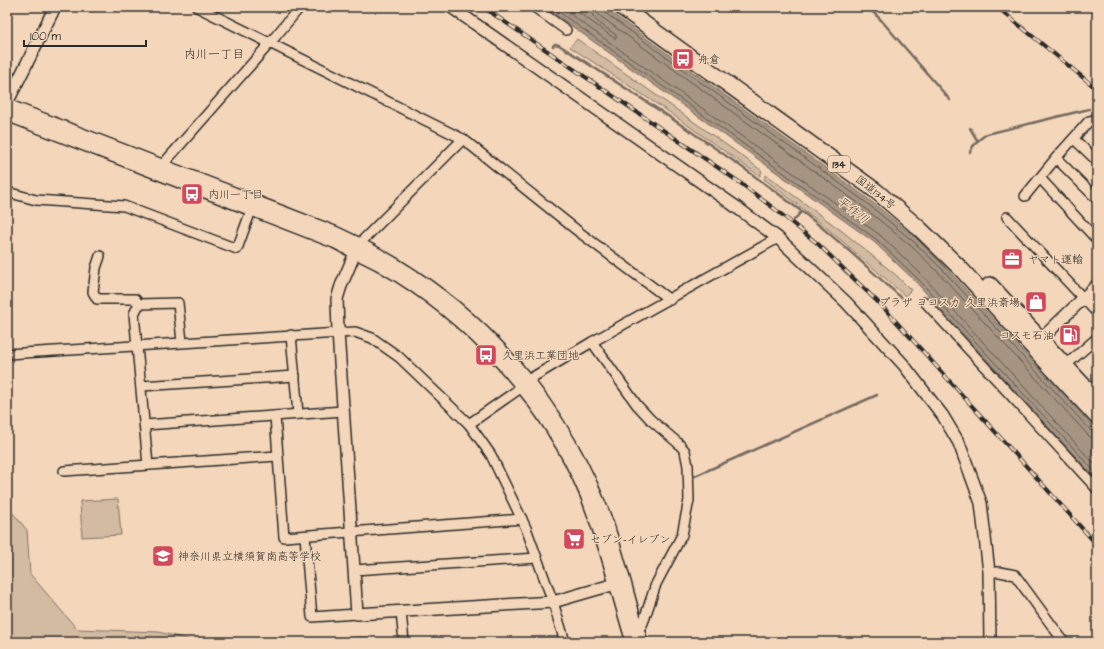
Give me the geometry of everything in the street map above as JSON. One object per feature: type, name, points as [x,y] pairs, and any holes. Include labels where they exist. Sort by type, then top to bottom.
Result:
[{"type":"highway","name":"国道134号","points":[[621,7],[876,191],[920,229],[1037,343],[1066,365],[1097,400]]},
{"type":"highway","name":"国道134号","points":[[636,7],[883,184],[928,223],[1037,343],[1097,416]]},
{"type":"street","points":[[55,7],[7,104],[160,169],[252,205],[337,233],[358,248],[405,270],[426,283],[456,306],[494,341],[525,384],[550,409],[572,446],[602,509],[620,583],[632,642]]},
{"type":"street","points":[[197,7],[463,139],[579,232],[670,300]]},
{"type":"street","points":[[160,169],[300,7]]},
{"type":"street","points":[[451,7],[778,238],[846,302],[903,364],[943,416],[959,443],[981,503],[989,572],[990,642]]},
{"type":"street","points":[[534,7],[566,30]]},
{"type":"street","points":[[7,115],[160,169]]},
{"type":"street","points":[[1025,196],[1089,121],[1097,119]]},
{"type":"street","points":[[357,614],[337,299],[341,286],[358,248],[463,139]]},
{"type":"street","points":[[1074,139],[1097,161]]},
{"type":"street","points":[[1056,158],[1097,200]]},
{"type":"street","points":[[1040,178],[1097,240]]},
{"type":"street","points":[[7,192],[36,200],[124,206],[237,249],[252,205]]},
{"type":"street","points":[[1007,217],[1097,313]]},
{"type":"street","points":[[469,424],[525,384],[592,342],[670,300],[778,238]]},
{"type":"street","points":[[100,256],[96,268],[93,292],[97,299],[134,298],[139,304]]},
{"type":"street","points":[[1037,343],[1097,285]]},
{"type":"street","points":[[924,302],[1097,489]]},
{"type":"street","points":[[139,304],[178,303],[182,342]]},
{"type":"street","points":[[139,304],[134,314],[148,466]]},
{"type":"street","points":[[7,354],[338,332],[355,332],[372,338],[399,356],[469,424],[491,455],[522,519],[553,602],[565,642]]},
{"type":"street","points":[[291,335],[298,414]]},
{"type":"street","points":[[1066,365],[1097,338]]},
{"type":"street","points":[[592,342],[637,406],[685,451],[688,466],[689,500],[682,535],[656,584],[644,620],[638,629]]},
{"type":"street","points":[[141,386],[295,376]]},
{"type":"street","points":[[145,425],[343,411]]},
{"type":"street","points":[[275,416],[284,537],[522,519]]},
{"type":"street","points":[[64,471],[277,456]]},
{"type":"street","points":[[305,536],[312,617],[553,602],[620,583]]},
{"type":"street","points":[[354,570],[537,558]]},
{"type":"street","points":[[989,572],[1000,572],[1015,575],[1064,642]]},
{"type":"street","points":[[620,583],[642,642]]},
{"type":"street","points":[[401,612],[404,642]]},
{"type":"shaded area","points":[[577,39],[749,161],[762,171],[760,176],[666,110],[570,47]]},
{"type":"shaded area","points":[[766,175],[842,231],[897,276],[911,290],[905,296],[836,236],[764,179]]},
{"type":"shaded area","points":[[118,499],[121,535],[82,537],[80,501]]},
{"type":"shaded area","points":[[7,506],[27,530],[30,574],[77,629],[159,632],[199,642],[7,642]]},
{"type":"shaded area","points":[[368,637],[361,642],[322,642]]},
{"type":"water","name":"平作川","points":[[545,7],[603,7],[867,198],[917,239],[945,267],[1097,431],[1097,480],[913,279],[874,242]]},
{"type":"waterway","points":[[868,7],[950,100]]},
{"type":"waterway","points":[[553,46],[555,44],[559,45],[682,125],[742,167],[828,232],[904,300]]},
{"type":"waterway","points":[[970,152],[973,146],[987,134],[1089,109]]},
{"type":"waterway","points":[[970,128],[977,140]]},
{"type":"waterway","points":[[794,220],[802,211]]},
{"type":"waterway","points":[[695,476],[877,395]]},
{"type":"railway","points":[[483,7],[739,182],[818,244],[883,307],[1097,545]]},
{"type":"railway","points":[[997,7],[1097,89]]},
{"type":"place","name":"舟倉","points":[[683,59]]},
{"type":"place","name":"内川一丁目","points":[[192,194]]},
{"type":"place","name":"ヤマト運輸","points":[[1012,259]]},
{"type":"place","name":"プラザ ヨコスカ 久里浜斎場","points":[[1036,302]]},
{"type":"place","name":"コスモ石油","points":[[1070,335]]},
{"type":"place","name":"久里浜工業団地","points":[[486,355]]},
{"type":"place","name":"セブン-イレブン","points":[[574,539]]},
{"type":"place","name":"神奈川県立横須賀南高等学校","points":[[163,556]]},
{"type":"district","name":"内川一丁目","points":[[214,54]]}]
